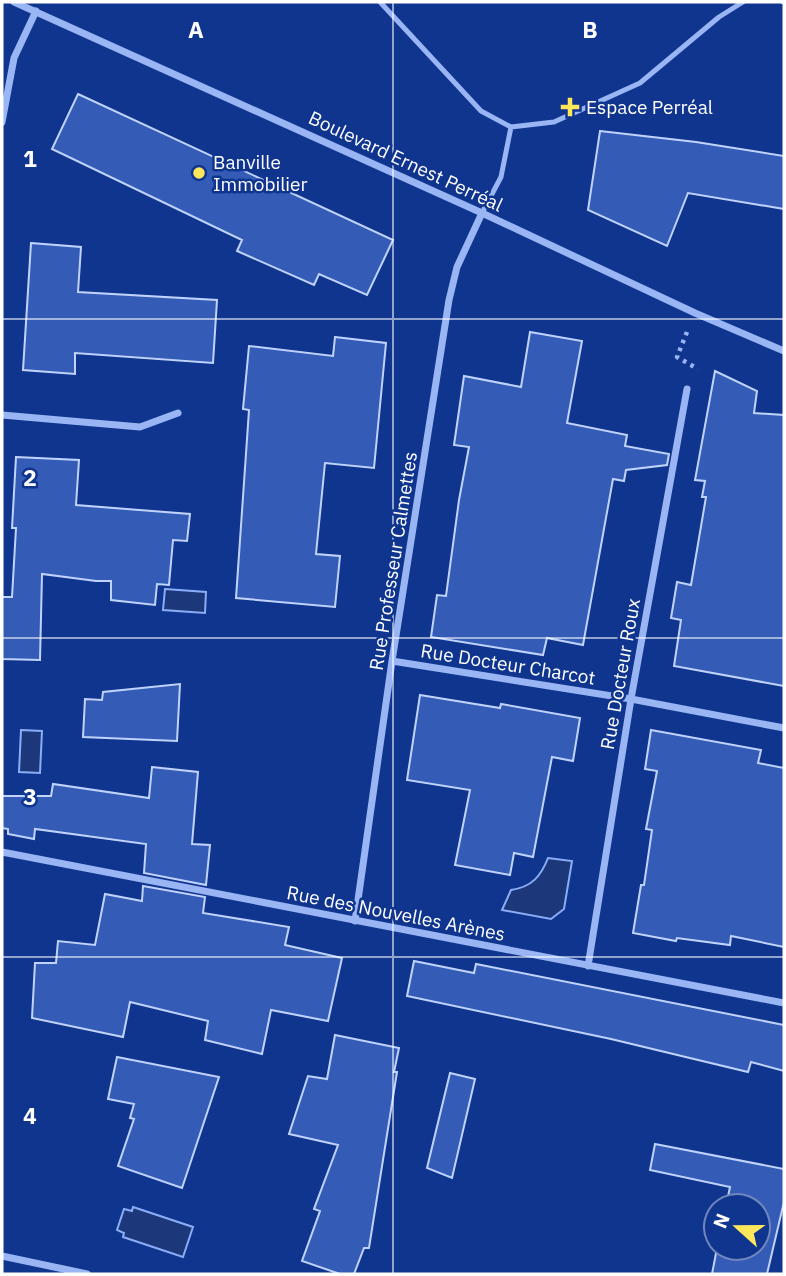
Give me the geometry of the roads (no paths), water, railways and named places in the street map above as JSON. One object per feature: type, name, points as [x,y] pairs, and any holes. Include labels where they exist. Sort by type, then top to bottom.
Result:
[{"type":"street","name":"Boulevard Ernest Perréal","points":[[14,2],[784,351]]},
{"type":"street","points":[[2,122],[14,58],[36,10]]},
{"type":"street","name":"Rue Professeur Calmettes","points":[[355,921],[452,282],[482,212]]},
{"type":"street","name":"Rue Docteur Roux","points":[[588,966],[631,699],[687,389]]},
{"type":"street","points":[[2,415],[140,427],[178,413]]},
{"type":"street","name":"Rue Docteur Charcot","points":[[393,661],[631,699],[784,728]]},
{"type":"street","name":"Rue des Nouvelles Arènes","points":[[2,852],[784,1003]]},
{"type":"street","points":[[2,1256],[87,1274]]},
{"type":"lane","points":[[380,2],[481,111],[511,127],[554,122],[640,83],[719,16],[743,2]]},
{"type":"lane","points":[[482,212],[501,177],[511,127]]},
{"type":"water","points":[[165,589],[206,592],[205,613],[163,610]]},
{"type":"water","points":[[21,730],[42,731],[40,773],[19,772]]},
{"type":"water","points":[[548,858],[572,861],[564,909],[551,919],[502,910],[511,890],[535,880]]},
{"type":"water","points":[[133,1207],[193,1227],[183,1257],[123,1237],[124,1233],[117,1230],[124,1209],[132,1211]]},
{"type":"place","name":"Espace Perréal","points":[[570,107]]},
{"type":"place","name":"Banville Immobilier","points":[[199,173]]}]
